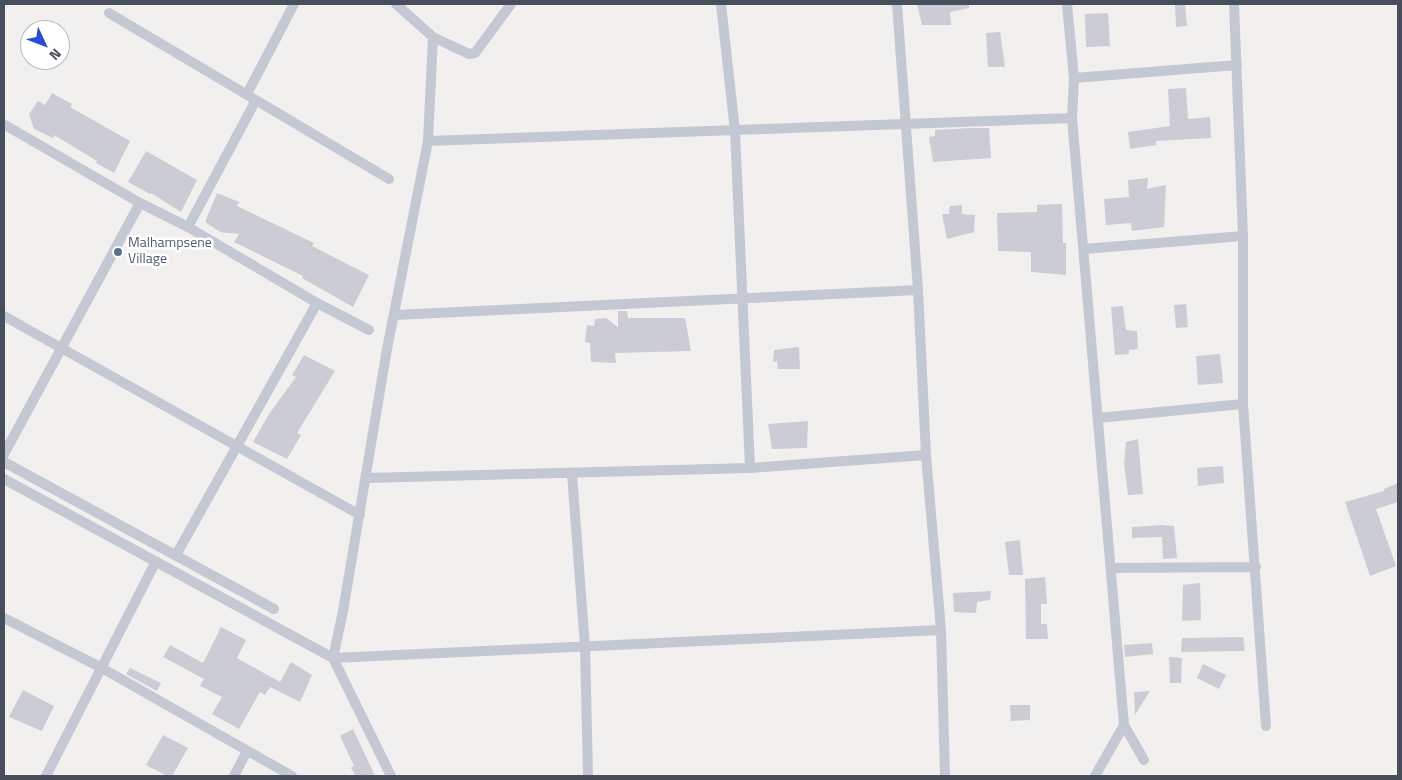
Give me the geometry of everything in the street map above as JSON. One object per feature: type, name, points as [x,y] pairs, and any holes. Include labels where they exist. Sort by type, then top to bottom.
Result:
[{"type":"street","points":[[188,227],[252,97],[294,4]]},
{"type":"street","points":[[396,4],[434,37],[469,54],[475,53],[511,4]]},
{"type":"street","points":[[721,4],[736,131],[750,468]]},
{"type":"street","points":[[897,4],[918,290],[926,455],[941,630],[945,776]]},
{"type":"street","points":[[1067,4],[1074,78],[1072,118],[1124,725],[1144,760]]},
{"type":"street","points":[[1234,4],[1243,236],[1243,404],[1266,726]]},
{"type":"street","points":[[109,13],[389,178]]},
{"type":"street","points":[[391,776],[332,658],[360,515],[387,348],[428,140],[434,37]]},
{"type":"street","points":[[1074,78],[1237,65]]},
{"type":"street","points":[[428,140],[736,131],[1072,118]]},
{"type":"street","points":[[5,125],[140,202],[188,227],[317,303],[369,330]]},
{"type":"street","points":[[4,454],[140,202]]},
{"type":"street","points":[[1084,249],[1243,236]]},
{"type":"street","points":[[395,315],[918,290]]},
{"type":"street","points":[[176,555],[317,303]]},
{"type":"street","points":[[4,316],[360,515]]},
{"type":"street","points":[[1098,418],[1243,404]]},
{"type":"street","points":[[366,478],[750,468],[926,455]]},
{"type":"street","points":[[4,462],[274,609]]},
{"type":"street","points":[[572,474],[585,647],[588,776]]},
{"type":"street","points":[[4,479],[332,658],[941,630]]},
{"type":"street","points":[[46,776],[100,667],[156,562]]},
{"type":"street","points":[[1111,568],[1256,567]]},
{"type":"street","points":[[4,618],[100,667],[292,776]]},
{"type":"street","points":[[1095,776],[1124,725]]},
{"type":"street","points":[[234,776],[247,751]]},
{"type":"building","points":[[917,4],[969,4],[969,8],[950,12],[951,25],[922,25]]},
{"type":"building","points":[[1175,4],[1185,4],[1187,26],[1176,27]]},
{"type":"building","points":[[1108,13],[1110,46],[1086,47],[1085,14]]},
{"type":"building","points":[[1000,32],[1005,67],[988,67],[986,33]]},
{"type":"building","points":[[1186,88],[1188,119],[1210,117],[1211,138],[1156,141],[1156,145],[1130,149],[1128,132],[1170,126],[1168,89]]},
{"type":"building","points":[[52,93],[72,104],[70,107],[130,141],[114,173],[54,135],[53,138],[34,129],[29,114],[38,101],[45,105]]},
{"type":"building","points":[[989,128],[991,158],[933,162],[929,137],[935,136],[935,130]]},
{"type":"building","points":[[146,151],[197,180],[181,212],[151,193],[128,182]]},
{"type":"building","points":[[1148,178],[1147,189],[1166,185],[1164,227],[1132,231],[1131,223],[1106,225],[1104,199],[1129,197],[1128,180]]},
{"type":"building","points":[[217,193],[239,202],[237,206],[314,243],[312,246],[369,275],[353,307],[302,278],[303,276],[234,242],[239,234],[220,232],[205,222]]},
{"type":"building","points":[[1062,204],[1063,243],[1066,243],[1066,275],[1031,272],[1031,252],[998,251],[997,213],[1037,212],[1037,205]]},
{"type":"building","points":[[962,205],[962,214],[975,215],[974,232],[947,239],[942,214],[949,214],[950,206]]},
{"type":"building","points":[[1186,304],[1188,327],[1176,328],[1174,305]]},
{"type":"building","points":[[1123,306],[1126,330],[1137,331],[1138,349],[1129,350],[1129,354],[1115,355],[1111,307]]},
{"type":"building","points":[[618,311],[627,311],[628,318],[685,318],[691,351],[615,353],[616,363],[591,362],[590,343],[585,342],[587,325],[594,326],[595,319],[606,318],[618,327]]},
{"type":"building","points":[[799,347],[800,369],[778,369],[777,361],[773,362],[774,350]]},
{"type":"building","points":[[1220,354],[1223,383],[1198,385],[1196,356]]},
{"type":"building","points":[[304,355],[335,371],[297,433],[301,435],[287,459],[253,442],[269,414],[296,377],[292,375]]},
{"type":"building","points":[[808,421],[807,448],[772,449],[768,424]]},
{"type":"building","points":[[1138,439],[1143,494],[1128,495],[1124,463],[1126,442]]},
{"type":"building","points":[[1223,466],[1224,483],[1198,486],[1197,468]]},
{"type":"building","points":[[1398,483],[1398,502],[1376,509],[1396,566],[1370,576],[1345,502],[1384,491],[1384,489]]},
{"type":"building","points":[[1174,526],[1177,558],[1163,559],[1162,537],[1132,538],[1132,527]]},
{"type":"building","points":[[1020,540],[1023,575],[1009,575],[1005,542]]},
{"type":"building","points":[[1045,577],[1047,604],[1041,604],[1041,624],[1047,624],[1048,639],[1026,639],[1025,579]]},
{"type":"building","points":[[1200,583],[1201,620],[1182,621],[1183,585]]},
{"type":"building","points":[[991,591],[990,600],[977,602],[976,613],[954,612],[953,593]]},
{"type":"building","points":[[221,627],[246,640],[237,658],[280,682],[291,662],[312,675],[300,702],[270,687],[265,695],[260,692],[239,729],[212,714],[222,697],[200,686],[204,679],[163,657],[170,645],[203,663]]},
{"type":"building","points":[[1243,637],[1245,651],[1181,652],[1182,638]]},
{"type":"building","points":[[1152,643],[1153,654],[1125,657],[1124,645]]},
{"type":"building","points":[[1169,657],[1182,658],[1181,683],[1170,683]]},
{"type":"building","points":[[1203,664],[1226,675],[1219,689],[1197,678]]},
{"type":"building","points":[[130,668],[161,683],[157,691],[126,674]]},
{"type":"building","points":[[23,690],[54,706],[42,731],[9,717]]},
{"type":"building","points":[[1150,691],[1135,715],[1134,692]]},
{"type":"building","points":[[1010,705],[1030,705],[1030,720],[1011,721]]},
{"type":"building","points":[[353,729],[375,776],[356,776],[351,768],[354,766],[340,736]]},
{"type":"building","points":[[163,735],[188,748],[172,776],[167,776],[146,765]]},
{"type":"place","name":"Malhampsene Village","points":[[118,252]]}]
